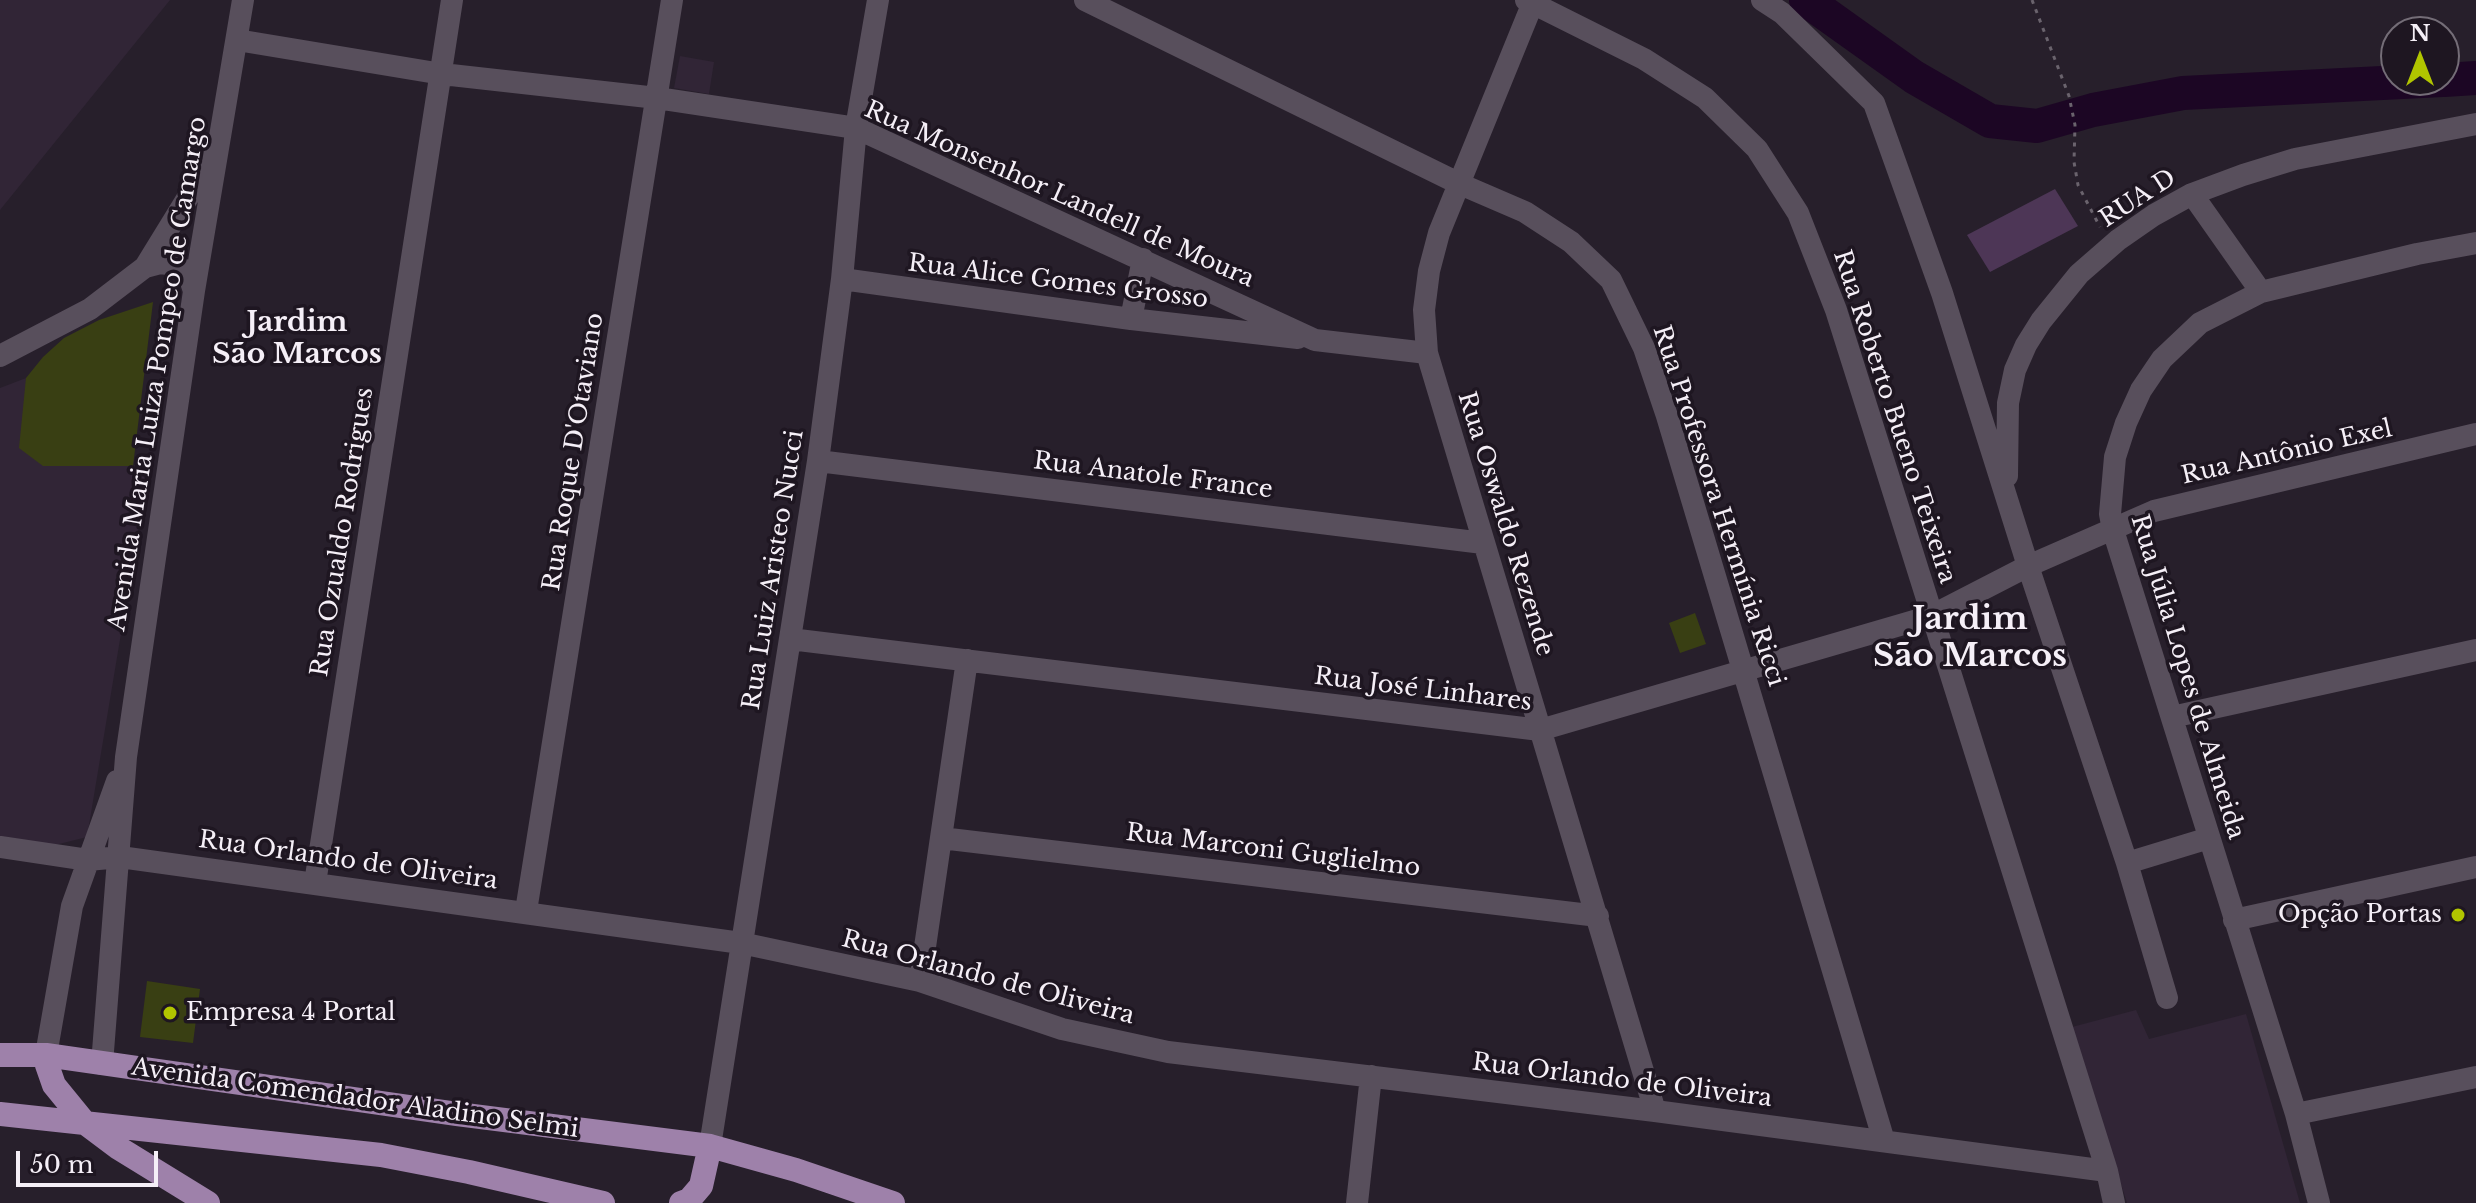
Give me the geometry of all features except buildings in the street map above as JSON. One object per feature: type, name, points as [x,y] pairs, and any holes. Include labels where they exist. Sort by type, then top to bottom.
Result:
[{"type":"main road","name":"Avenida Comendador Aladino Selmi","points":[[0,1055],[46,1055],[457,1114],[710,1146],[892,1202]]},
{"type":"main road","points":[[46,1055],[54,1085],[85,1123],[117,1147],[208,1203]]},
{"type":"main road","points":[[0,1114],[381,1155],[603,1203]]},
{"type":"main road","points":[[681,1203],[689,1200],[701,1186],[710,1146]]},
{"type":"street","name":"Avenida Maria Luiza Pompeo de Camargo","points":[[102,1064],[126,757],[194,291],[243,0]]},
{"type":"street","name":"Rua Ozualdo Rodrigues","points":[[315,883],[452,0]]},
{"type":"street","name":"Rua Roque D'Otaviano","points":[[526,911],[672,0]]},
{"type":"street","name":"Rua Luiz Aristeo Nucci","points":[[710,1146],[818,461],[842,279],[856,128],[878,0]]},
{"type":"street","name":"Rua Professora Hermínia Ricci","points":[[1085,0],[1460,184],[1525,212],[1571,242],[1611,280],[1648,361],[1884,1141]]},
{"type":"street","points":[[1762,0],[1782,13],[1874,103],[1942,293],[2007,503],[2127,863],[2167,998]]},
{"type":"street","name":"Rua Oswaldo Rezende","points":[[1531,1],[1439,233],[1429,271],[1424,310],[1427,353],[1655,1111]]},
{"type":"street","name":"Rua Roberto Bueno Teixeira","points":[[1531,1],[1644,59],[1705,98],[1757,149],[1798,213],[1836,310],[2107,1171],[2114,1203]]},
{"type":"street","name":"Rua Monsenhor Landell de Moura","points":[[237,40],[442,74],[657,98],[856,128],[1315,340],[1427,353]]},
{"type":"street","name":"RUA D","points":[[2007,503],[2008,403],[2015,370],[2041,321],[2079,274],[2111,247],[2154,215],[2192,194],[2243,175],[2295,159],[2476,124]]},
{"type":"street","points":[[0,356],[90,309],[145,267],[218,147]]},
{"type":"street","points":[[2192,194],[2261,292]]},
{"type":"street","name":"Rua Júlia Lopes de Almeida","points":[[2319,1203],[2296,1114],[2113,530],[2110,514],[2115,457],[2141,390],[2162,359],[2200,323],[2261,292],[2476,243]]},
{"type":"street","points":[[1131,319],[1143,259]]},
{"type":"street","points":[[145,267],[160,263],[176,265],[188,273],[194,291]]},
{"type":"street","name":"Rua Alice Gomes Grosso","points":[[842,279],[1131,319],[1315,340]]},
{"type":"street","name":"Rua Antônio Exel","points":[[2113,530],[2154,511],[2476,434]]},
{"type":"street","name":"Rua Anatole France","points":[[818,461],[1483,543]]},
{"type":"street","name":"Rua José Linhares","points":[[790,639],[1540,730],[1931,616],[2028,566],[2113,530]]},
{"type":"street","points":[[2172,717],[2476,650]]},
{"type":"street","points":[[920,981],[967,660]]},
{"type":"street","name":"Avenida Maria Luiza Pompeo de Camargo","points":[[46,1055],[72,906],[126,757]]},
{"type":"street","name":"Rua Marconi Guglielmo","points":[[941,838],[1598,916]]},
{"type":"street","points":[[2127,863],[2209,838]]},
{"type":"street","name":"Rua Orlando de Oliveira","points":[[0,847],[88,860],[120,857],[741,943],[920,981],[1062,1029],[1168,1052],[1655,1111],[2107,1171]]},
{"type":"street","points":[[2234,920],[2476,867]]},
{"type":"street","points":[[1357,1203],[1371,1076]]},
{"type":"street","points":[[2296,1114],[2476,1077]]},
{"type":"path","points":[[2032,0],[2069,96],[2075,125],[2074,162],[2078,185],[2111,247]]},
{"type":"shaded area","points":[[0,0],[170,0],[0,210]]},
{"type":"shaded area","points":[[680,56],[714,62],[709,94],[674,88]]},
{"type":"shaded area","points":[[2055,189],[2078,226],[1990,272],[1967,235]]},
{"type":"shaded area","points":[[26,378],[43,465],[149,466],[87,837],[47,847],[0,840],[0,388]]},
{"type":"shaded area","points":[[2136,1010],[2149,1039],[2246,1014],[2300,1203],[2127,1203],[2072,1027]]},
{"type":"waterway","points":[[1806,0],[1914,77],[1990,121],[2037,126],[2093,110],[2183,93],[2380,83]]},
{"type":"waterway","points":[[2460,79],[2476,78]]},
{"type":"place","name":"Opção Portas","points":[[2458,915]]},
{"type":"place","name":"Empresa 4 Portal","points":[[170,1013]]},
{"type":"district","name":"Jardim São Marcos","points":[[297,339]]},
{"type":"district","name":"Jardim São Marcos","points":[[1970,638]]}]
